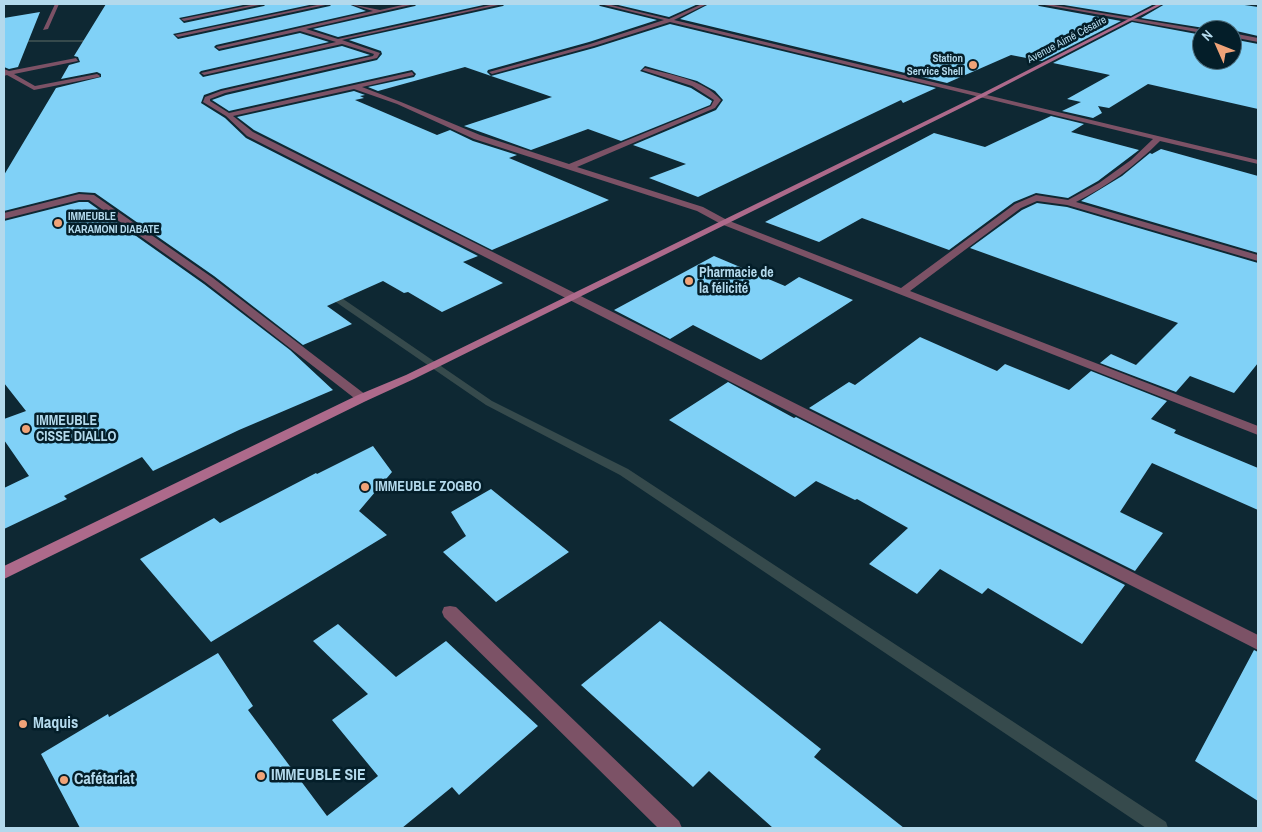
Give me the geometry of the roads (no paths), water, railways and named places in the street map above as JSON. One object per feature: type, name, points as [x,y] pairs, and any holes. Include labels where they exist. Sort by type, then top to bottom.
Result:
[{"type":"street","points":[[4,5],[11,4]]},
{"type":"street","points":[[45,29],[57,4]]},
{"type":"street","points":[[184,19],[262,4]]},
{"type":"street","points":[[178,35],[328,4]]},
{"type":"street","points":[[352,4],[380,11]]},
{"type":"street","points":[[219,47],[413,4]]},
{"type":"street","points":[[204,73],[501,4]]},
{"type":"street","points":[[602,4],[1258,162]]},
{"type":"street","points":[[492,72],[592,45],[670,20],[705,4]]},
{"type":"street","points":[[1041,4],[1192,28]]},
{"type":"street","name":"Avenue Aimé Césaire","points":[[4,573],[362,398],[410,377],[983,95],[1161,4]]},
{"type":"street","points":[[300,29],[377,53],[374,57],[224,92],[207,98],[206,102],[228,115],[250,134],[574,296],[1258,644]]},
{"type":"street","points":[[1242,37],[1258,40]]},
{"type":"street","points":[[5,72],[76,60]]},
{"type":"street","points":[[569,167],[713,107],[718,100],[712,94],[698,87],[645,70]]},
{"type":"street","points":[[5,72],[34,88],[97,76]]},
{"type":"street","points":[[228,115],[412,74]]},
{"type":"street","points":[[353,86],[399,102],[477,137],[700,209],[724,222],[1258,431]]},
{"type":"street","points":[[1069,202],[1102,185],[1134,162],[1158,138]]},
{"type":"street","points":[[4,216],[79,196],[91,196],[209,280],[362,398]]},
{"type":"street","points":[[902,292],[1018,206],[1036,198],[1069,202],[1258,258]]},
{"type":"street","points":[[450,612],[519,682],[587,744],[672,828]]},
{"type":"waterway","points":[[4,41],[95,41]]},
{"type":"waterway","points":[[330,294],[489,403],[624,472],[1160,828]]},
{"type":"place","name":"Station Service Shell","points":[[973,65]]},
{"type":"place","name":"IMMEUBLE KARAMONI DIABATE","points":[[58,223]]},
{"type":"place","name":"Pharmacie de la félicité","points":[[689,281]]},
{"type":"place","name":"IMMEUBLE CISSE DIALLO","points":[[26,429]]},
{"type":"place","name":"IMMEUBLE ZOGBO","points":[[365,487]]},
{"type":"place","name":"Maquis","points":[[23,724]]},
{"type":"place","name":"IMMEUBLE SIE","points":[[261,776]]},
{"type":"place","name":"Cafétariat","points":[[64,780]]}]
